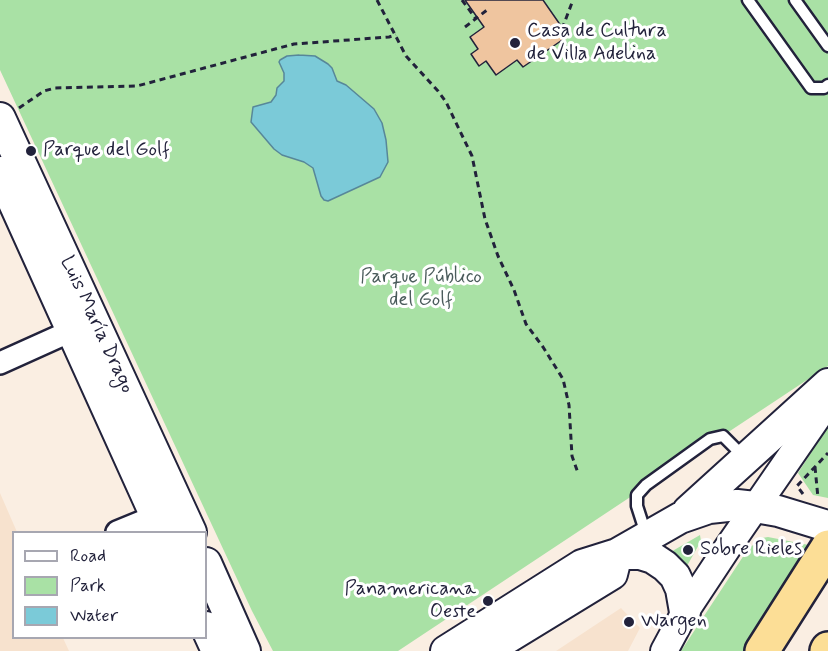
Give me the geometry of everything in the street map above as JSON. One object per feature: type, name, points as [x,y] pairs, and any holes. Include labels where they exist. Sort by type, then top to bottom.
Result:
[{"type":"highway","points":[[762,651],[824,534]]},
{"type":"main road","name":"Luis María Drago","points":[[11,112],[192,531]]},
{"type":"main road","name":"Luis María Drago","points":[[0,172],[70,331],[160,524]]},
{"type":"main road","points":[[681,518],[828,384]]},
{"type":"main road","points":[[446,651],[582,565],[617,554],[681,518],[723,505],[778,511],[824,534]]},
{"type":"main road","points":[[617,554],[640,554],[654,558],[665,566],[675,576],[681,589],[685,612]]},
{"type":"main road","points":[[486,651],[612,574],[617,554]]},
{"type":"main road","points":[[207,567],[225,644]]},
{"type":"street","points":[[0,363],[70,331]]},
{"type":"street","points":[[664,651],[685,612],[828,402]]},
{"type":"street","points":[[122,531],[160,524]]},
{"type":"lane","points":[[748,0],[811,88],[824,88],[828,85]]},
{"type":"lane","points":[[795,0],[828,46]]},
{"type":"lane","points":[[647,537],[637,506],[637,495],[646,485],[710,439],[723,436],[746,460]]},
{"type":"path","points":[[377,0],[406,56],[446,102],[472,156],[484,219],[498,256],[514,290],[526,324],[563,379],[569,405],[572,456],[578,473]]},
{"type":"path","points":[[462,0],[476,19]]},
{"type":"path","points":[[562,29],[573,0]]},
{"type":"path","points":[[465,27],[487,10]]},
{"type":"path","points":[[11,112],[44,91],[55,88],[137,86],[294,45],[396,35]]},
{"type":"path","points":[[797,486],[828,453]]},
{"type":"path","points":[[815,467],[824,534]]},
{"type":"shaded area","points":[[0,493],[17,531],[12,531],[12,639],[63,639],[69,651],[0,651]]},
{"type":"shaded area","points":[[621,608],[640,628],[628,651],[556,651]]},
{"type":"green space","name":"Parque Público del Golf","points":[[0,0],[828,0],[828,366],[398,651],[273,651],[252,611],[0,70]]},
{"type":"green space","points":[[828,426],[828,498],[813,495],[798,473]]},
{"type":"green space","points":[[700,535],[701,541],[683,573],[669,553]]},
{"type":"green space","points":[[768,537],[814,546],[746,651],[681,651],[748,549],[762,538]]},
{"type":"water","points":[[287,56],[315,56],[328,64],[337,81],[346,85],[374,109],[382,123],[386,140],[388,162],[380,177],[328,201],[321,196],[313,168],[304,162],[282,155],[251,122],[253,107],[271,102],[276,95],[277,88],[284,81],[280,60]]},
{"type":"building","name":"Casa de Cultura de Villa Adelina","points":[[465,0],[543,0],[568,36],[523,67],[517,60],[496,75],[486,61],[479,66],[471,54],[478,49],[470,37],[484,27]]},
{"type":"place","name":"Casa de Cultura de Villa Adelina","points":[[515,43]]},
{"type":"place","name":"Parque del Golf","points":[[31,151]]},
{"type":"place","name":"Sobre Rieles","points":[[688,550]]},
{"type":"place","name":"Panamericana Oeste","points":[[488,601]]},
{"type":"place","name":"Wargen","points":[[629,622]]}]
